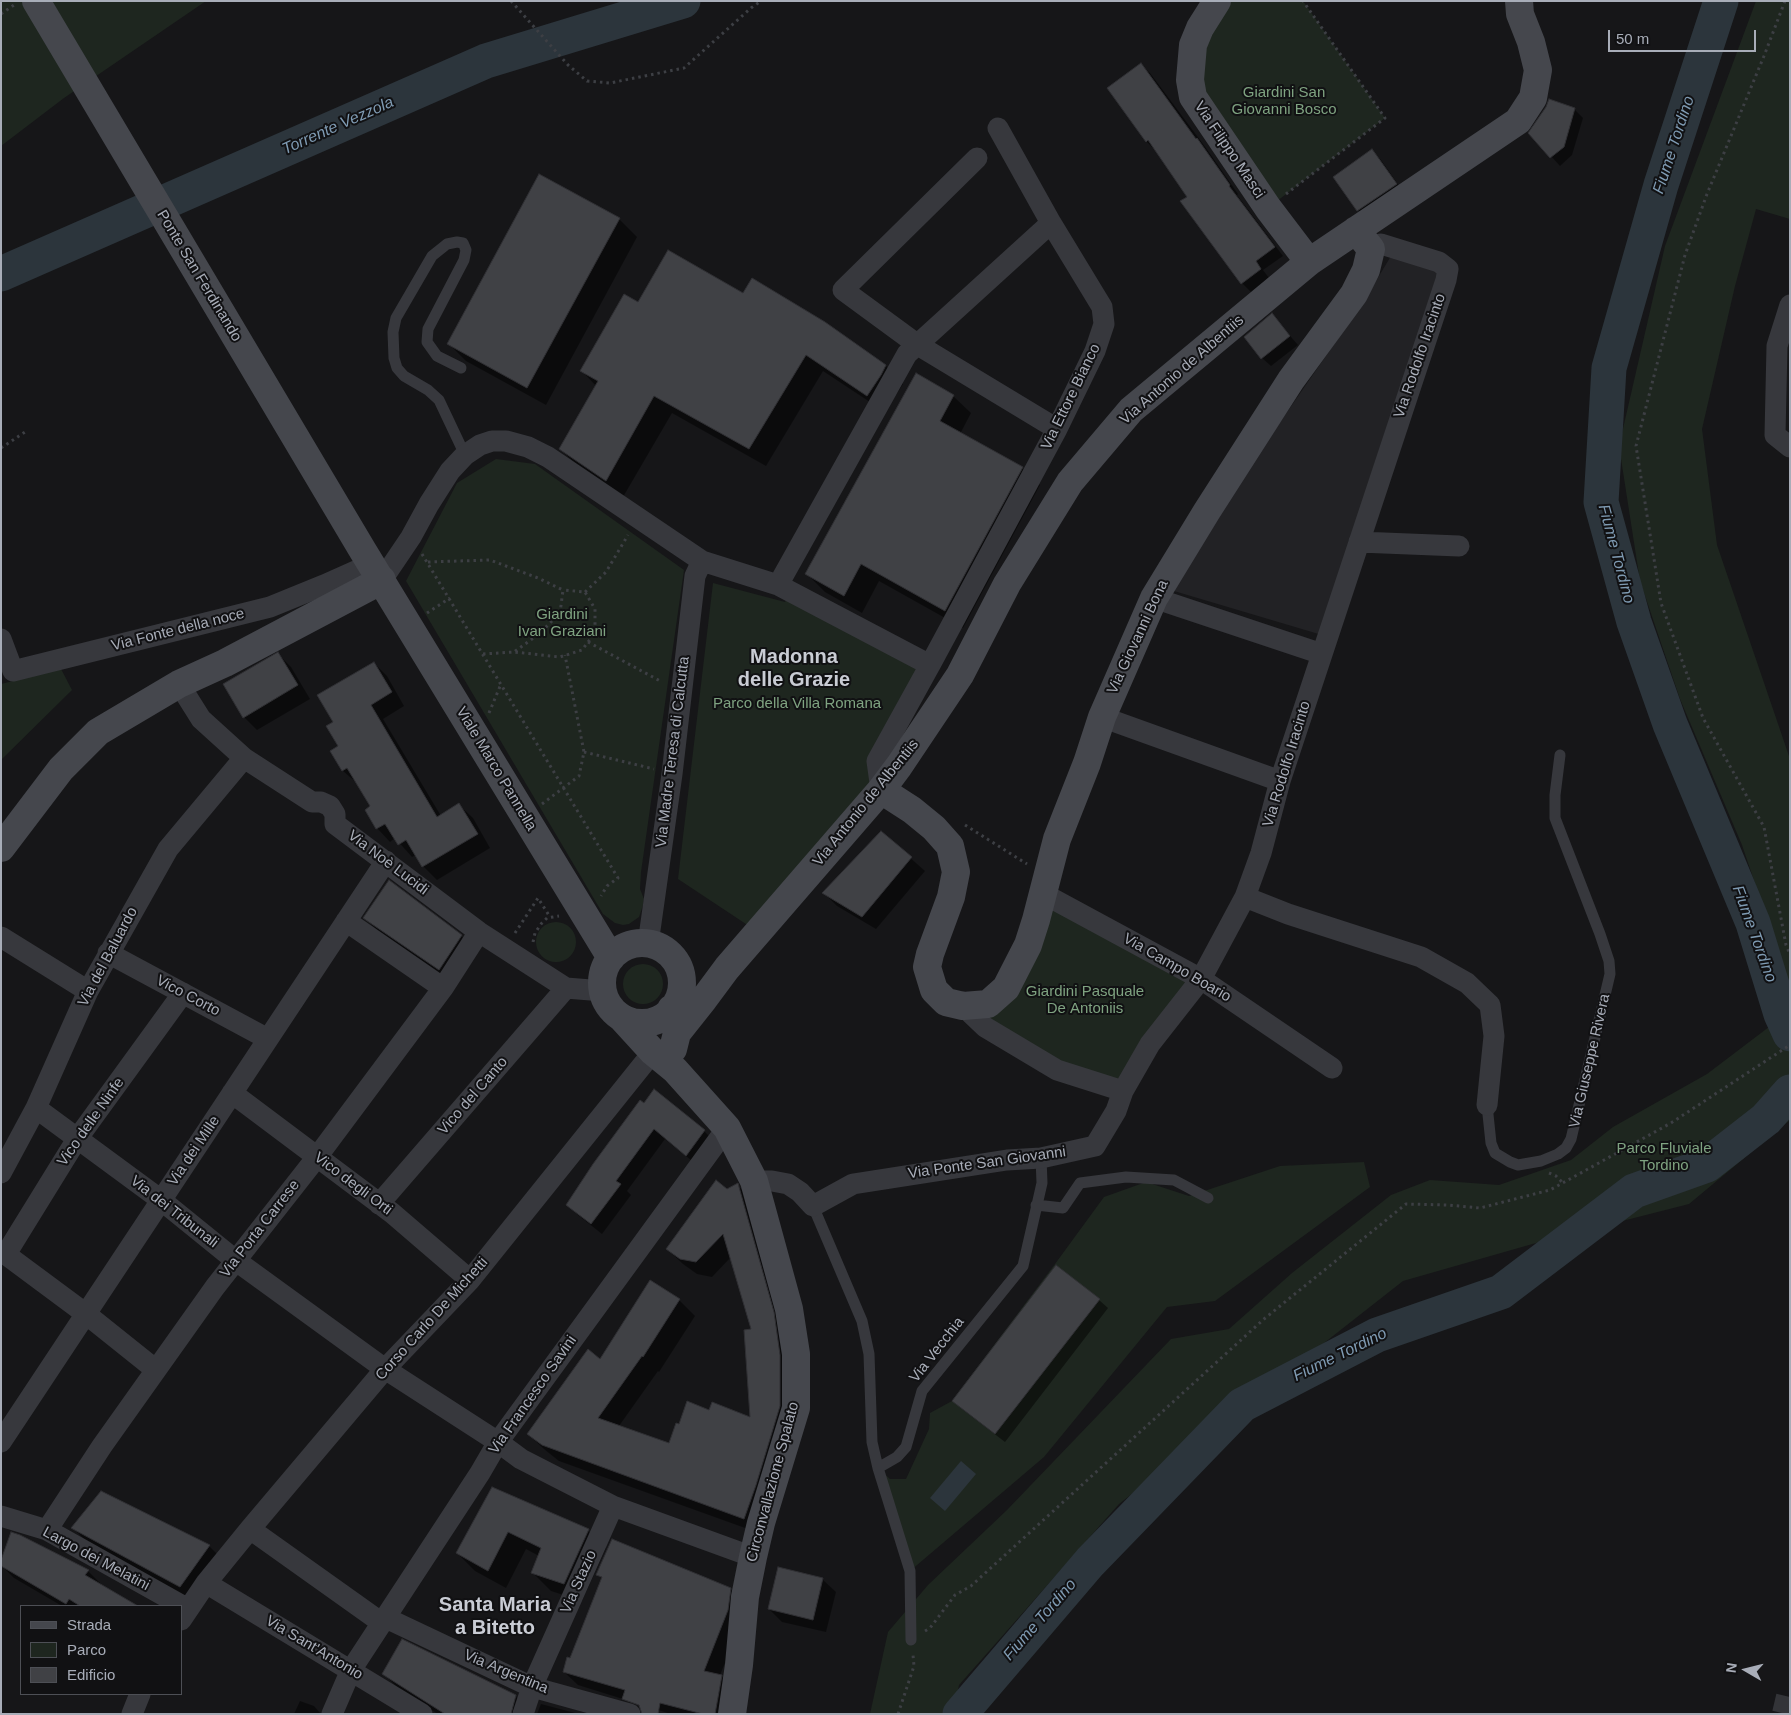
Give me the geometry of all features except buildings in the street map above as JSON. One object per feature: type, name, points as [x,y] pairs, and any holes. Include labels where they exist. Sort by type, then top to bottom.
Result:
[{"type":"main road","name":"Ponte San Ferdinando","points":[[36,1],[372,565]]},
{"type":"main road","name":"Via Filippo Masci","points":[[1217,1],[1200,28],[1193,45],[1190,80],[1193,97],[1268,208],[1309,262]]},
{"type":"main road","name":"Via Antonio de Albentiis","points":[[667,1057],[677,1033],[727,968],[881,790],[914,746],[960,675],[1007,584],[1070,482],[1131,410],[1309,262],[1364,240],[1518,121],[1532,98],[1538,70],[1532,42],[1520,14],[1519,1]]},
{"type":"main road","name":"Via Giovanni Bona","points":[[964,1006],[988,1004],[1006,988],[1028,945],[1057,839],[1087,763],[1102,717],[1154,598],[1291,380],[1354,294],[1366,270],[1364,240]]},
{"type":"main road","points":[[1,848],[61,769],[98,732],[179,684],[225,663],[372,565]]},
{"type":"main road","name":"Viale Marco Pannella","points":[[372,565],[611,958]]},
{"type":"main road","points":[[881,790],[912,810],[934,828],[950,846],[956,872],[955,882],[927,967],[934,990],[946,1002],[964,1006]]},
{"type":"main road","points":[[666,1013],[680,994],[681,986],[679,969],[671,956],[664,950],[648,944],[628,946],[611,958],[603,973],[603,991],[609,1006],[621,1017],[630,1021],[641,1023],[652,1021],[666,1013],[704,999]]},
{"type":"main road","points":[[679,969],[692,974],[704,975],[727,968]]},
{"type":"main road","name":"Circonvallazione Spalato","points":[[666,1013],[667,1057]]},
{"type":"main road","name":"Circonvallazione Spalato","points":[[621,1017],[667,1057],[727,1128],[754,1181],[789,1309],[796,1354],[796,1408],[752,1557],[745,1597],[732,1714]]},
{"type":"street","name":"Via Ettore Bianco","points":[[881,790],[877,772],[877,761],[1057,429],[1095,351],[1104,324],[1102,307],[1051,223],[998,128]]},
{"type":"street","points":[[977,158],[843,290],[918,345],[1057,429]]},
{"type":"street","points":[[778,584],[907,354],[1051,223]]},
{"type":"street","name":"Via Rodolfo Iracinto","points":[[1201,979],[1245,897],[1261,853],[1280,781],[1448,269],[1439,262],[1364,240]]},
{"type":"street","points":[[1790,305],[1778,346],[1775,435],[1790,447]]},
{"type":"street","points":[[372,565],[411,537],[450,471],[465,455],[480,445],[492,441],[506,441],[528,447],[548,457],[702,561],[778,584],[930,665]]},
{"type":"street","points":[[1360,542],[1459,546]]},
{"type":"street","name":"Via Madre Teresa di Calcutta","points":[[648,944],[672,774],[680,692],[696,576],[702,561]]},
{"type":"street","name":"Via Fonte della noce","points":[[1,639],[13,671],[270,607],[372,565]]},
{"type":"street","points":[[1154,598],[1322,654]]},
{"type":"street","name":"Via Noè Lucidi","points":[[179,684],[201,719],[244,758],[312,802],[333,802],[335,824],[386,860],[480,932],[566,988],[603,991]]},
{"type":"street","points":[[1102,717],[1280,781]]},
{"type":"street","name":"Via del Baluardo","points":[[1,1173],[36,1108],[88,990],[168,849],[244,758]]},
{"type":"street","name":"Via dei Mille","points":[[1,1442],[386,860]]},
{"type":"street","name":"Via Campo Boario","points":[[1045,884],[1201,979],[1332,1068]]},
{"type":"street","name":"Via Giuseppe Rivera","points":[[1245,897],[1288,914],[1421,957],[1468,983],[1490,1005],[1494,1036],[1487,1105]]},
{"type":"street","points":[[346,921],[443,988]]},
{"type":"street","name":"Via Porta Carrese","points":[[47,1530],[102,1446],[235,1260],[317,1157],[443,988],[480,932]]},
{"type":"street","points":[[1,937],[88,990]]},
{"type":"street","name":"Vico Corto","points":[[108,953],[268,1039]]},
{"type":"street","name":"Via Ponte San Giovanni","points":[[813,1206],[853,1184],[1007,1160],[1042,1158],[1094,1146],[1116,1110],[1123,1091],[1150,1044],[1201,979]]},
{"type":"street","name":"Vico del Canto","points":[[379,1204],[566,988]]},
{"type":"street","name":"Vico delle Ninfe","points":[[4,1253],[77,1139],[183,993]]},
{"type":"street","points":[[964,1006],[985,1027],[1057,1070],[1123,1091]]},
{"type":"street","name":"Corso Carlo De Michetti","points":[[184,1614],[206,1582],[385,1369],[470,1280],[667,1057]]},
{"type":"street","name":"Vico degli Orti","points":[[232,1093],[379,1204],[470,1280]]},
{"type":"street","name":"Via dei Tribunali","points":[[36,1108],[161,1200],[235,1260],[385,1369],[521,1459],[614,1506],[752,1557]]},
{"type":"street","name":"Via Francesco Savini","points":[[332,1714],[351,1670],[480,1473],[498,1442],[727,1128]]},
{"type":"street","points":[[754,1181],[772,1181],[788,1184],[800,1192],[813,1206]]},
{"type":"street","points":[[4,1253],[86,1314],[156,1370]]},
{"type":"street","name":"Via Stazio","points":[[523,1714],[532,1687],[614,1506]]},
{"type":"street","name":"Largo dei Melatini","points":[[1,1516],[47,1530],[169,1605]]},
{"type":"street","name":"Via Argentina","points":[[250,1529],[384,1620],[532,1687],[630,1714]]},
{"type":"street","name":"Via Sant'Antonio","points":[[206,1582],[422,1714]]},
{"type":"street","points":[[132,1714],[140,1695]]},
{"type":"lane","points":[[461,368],[437,356],[427,342],[428,329],[464,260],[466,250],[463,243],[457,242],[447,244],[432,256],[396,318],[393,340],[394,358],[397,368],[404,376],[428,390],[439,400],[465,455]]},
{"type":"lane","name":"Via Giuseppe Rivera","points":[[1487,1105],[1491,1142],[1495,1153],[1510,1162],[1518,1165],[1541,1161],[1558,1154],[1566,1148],[1571,1139],[1610,974],[1609,960],[1600,934],[1555,818],[1555,795],[1560,755]]},
{"type":"lane","name":"Via Vecchia","points":[[878,1468],[898,1457],[906,1447],[922,1391],[1023,1266],[1042,1183],[1042,1158]]},
{"type":"lane","points":[[1036,1205],[1063,1208],[1080,1182],[1126,1177],[1174,1180],[1208,1198]]},
{"type":"lane","points":[[813,1206],[862,1321],[869,1354],[872,1442],[878,1468],[910,1571],[911,1640]]},
{"type":"path","points":[[1,14],[18,1]]},
{"type":"path","points":[[511,1],[568,65],[587,81],[610,83],[684,68],[761,1]]},
{"type":"path","points":[[1268,208],[1385,118],[1303,1]]},
{"type":"path","points":[[1785,1],[1706,194],[1685,255],[1636,446],[1661,604],[1703,718],[1764,827],[1786,945],[1790,954]]},
{"type":"path","points":[[1,448],[28,430]]},
{"type":"path","points":[[428,562],[490,560],[538,578],[563,590],[584,592],[606,572],[639,518]]},
{"type":"path","points":[[411,537],[450,598],[618,878]]},
{"type":"path","points":[[514,652],[539,634],[560,614],[563,590]]},
{"type":"path","points":[[483,654],[514,652],[560,657],[582,650],[595,634],[595,609],[584,592]]},
{"type":"path","points":[[426,614],[450,598]]},
{"type":"path","points":[[588,642],[680,692]]},
{"type":"path","points":[[539,806],[579,776],[584,752],[565,655]]},
{"type":"path","points":[[487,718],[501,684]]},
{"type":"path","points":[[584,752],[672,774]]},
{"type":"path","points":[[958,821],[1045,884]]},
{"type":"path","points":[[505,948],[538,898],[550,917],[541,924],[535,933],[533,944],[535,950]]},
{"type":"path","points":[[898,1714],[914,1666],[911,1640],[930,1628],[955,1595],[971,1586],[1264,1319],[1406,1204],[1480,1208],[1550,1190],[1671,1123],[1790,1044]]},
{"type":"shaded area","points":[[1391,256],[1440,271],[1322,635],[1174,591],[1231,493],[1364,301]]},
{"type":"shaded area","points":[[961,1461],[976,1474],[945,1511],[930,1498]]},
{"type":"green space","points":[[1,1],[206,1],[64,98],[1,146]]},
{"type":"green space","name":"Giardini San Giovanni Bosco","points":[[1217,1],[1303,1],[1385,118],[1268,208],[1190,80]]},
{"type":"green space","points":[[1756,1],[1790,1],[1790,219],[1756,209],[1735,286],[1702,429],[1717,545],[1790,759],[1790,987],[1742,845],[1680,699],[1640,581],[1619,446],[1665,246]]},
{"type":"green space","name":"Giardini Ivan Graziani","points":[[496,459],[535,464],[684,570],[641,872],[640,889],[644,899],[639,917],[629,924],[615,923],[603,914],[406,581],[457,483]]},
{"type":"green space","name":"Parco della Villa Romana","points":[[713,583],[785,602],[791,591],[930,665],[877,772],[758,932],[678,879]]},
{"type":"green space","points":[[61,669],[72,690],[1,760],[1,684]]},
{"type":"green space","name":"Giardini Pasquale De Antoniis","points":[[1042,893],[1201,979],[1123,1091],[985,1027],[1017,969]]},
{"type":"green space","points":[[560,922],[567,925],[573,931],[576,942],[575,950],[567,959],[560,962],[552,962],[545,959],[537,950],[536,938],[539,931],[548,923]]},
{"type":"green space","points":[[647,964],[654,967],[660,973],[663,984],[662,992],[654,1001],[647,1004],[639,1004],[632,1001],[624,992],[623,980],[626,973],[635,965]]},
{"type":"green space","name":"Parco Fluviale Tordino","points":[[1790,1011],[1790,1120],[1689,1204],[1536,1243],[1403,1281],[1119,1504],[959,1685],[953,1714],[870,1714],[888,1632],[928,1585],[1007,1510],[1171,1339],[1229,1329],[1292,1273],[1391,1195],[1430,1180],[1499,1185],[1571,1160],[1613,1127],[1707,1074]]},
{"type":"green space","points":[[1364,1162],[1370,1187],[1215,1301],[1167,1307],[1044,1457],[910,1571],[878,1468],[890,1479],[906,1479],[929,1429],[930,1413],[952,1401],[1104,1197],[1146,1182],[1189,1196],[1280,1166]]},
{"type":"waterway","name":"Torrente Vezzola","points":[[1,274],[486,61],[683,1]]},
{"type":"waterway","name":"Fiume Tordino","points":[[1721,1],[1661,185],[1609,368],[1601,502],[1634,622],[1670,724],[1753,923],[1781,1014],[1790,1034]]},
{"type":"waterway","name":"Fiume Tordino","points":[[960,1714],[1090,1562],[1242,1405],[1377,1335],[1501,1292],[1634,1191],[1707,1165],[1766,1119],[1790,1092]]},
{"type":"tunnel","points":[[1786,1714],[1790,1697]]},
{"type":"district","name":"Madonna delle Grazie","points":[[794,668]]},
{"type":"district","name":"Santa Maria a Bitetto","points":[[495,1616]]}]
